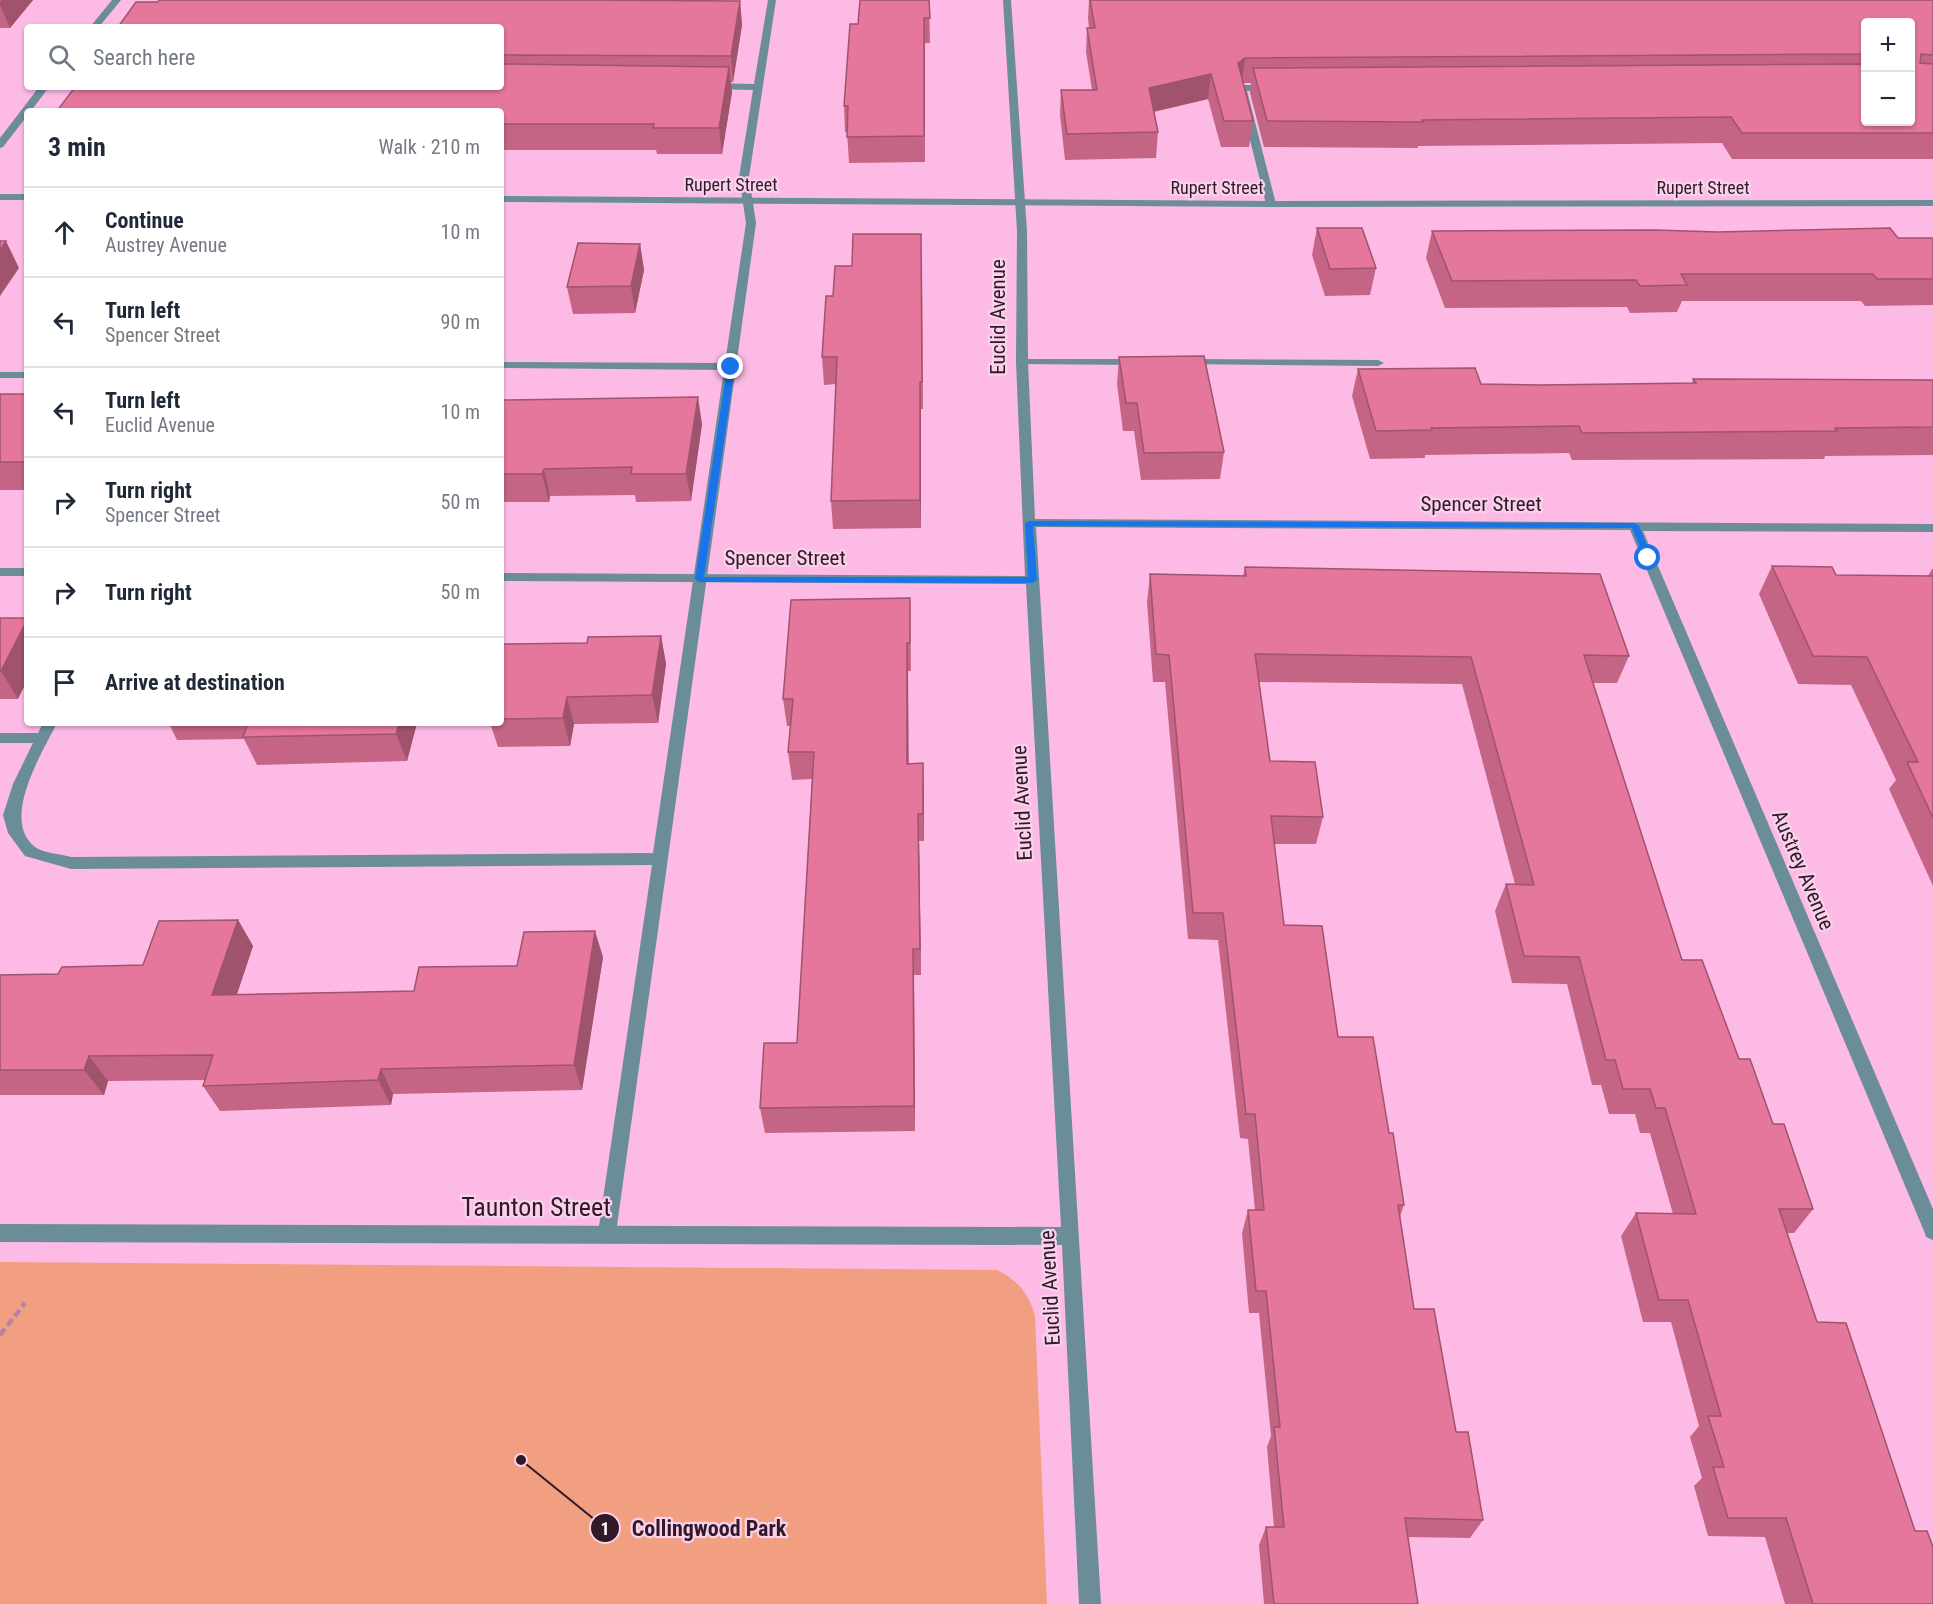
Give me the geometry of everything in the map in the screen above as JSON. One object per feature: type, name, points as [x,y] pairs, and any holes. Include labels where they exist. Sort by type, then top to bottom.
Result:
[{"type":"street","points":[[97,24],[117,0]]},
{"type":"street","points":[[607,1233],[751,223],[744,177],[772,0]]},
{"type":"street","name":"Euclid Avenue","points":[[1007,0],[1020,202],[1022,362],[1029,523],[1090,1604]]},
{"type":"street","points":[[699,86],[758,87]]},
{"type":"street","points":[[1271,204],[1242,88],[1278,88]]},
{"type":"street","points":[[28,108],[42,90]]},
{"type":"street","points":[[0,145],[24,113]]},
{"type":"street","points":[[0,197],[24,197]]},
{"type":"street","name":"Rupert Street","points":[[504,199],[1271,204],[1933,203]]},
{"type":"street","points":[[1022,362],[1155,362]]},
{"type":"street","points":[[1179,362],[1378,363]]},
{"type":"street","points":[[504,364],[731,367]]},
{"type":"street","points":[[0,375],[24,375]]},
{"type":"street","name":"Spencer Street","points":[[1029,523],[1933,528]]},
{"type":"street","name":"Austrey Avenue","points":[[1635,526],[1933,1231]]},
{"type":"street","points":[[0,572],[24,572]]},
{"type":"street","name":"Spencer Street","points":[[504,577],[1033,580]]},
{"type":"street","points":[[48,726],[20,784],[11,816],[16,833],[30,852],[71,863],[659,859]]},
{"type":"street","points":[[0,738],[42,738]]},
{"type":"street","name":"Taunton Street","points":[[0,1233],[1071,1236]]},
{"type":"path","points":[[0,1335],[25,1303]]},
{"type":"shaded area","points":[[0,1262],[997,1270],[1022,1288],[1035,1316],[1047,1604],[0,1604]]},
{"type":"building","points":[[159,0],[740,1],[731,56],[504,55],[504,24],[120,24],[136,2],[158,2]]},
{"type":"building","points":[[860,0],[929,0],[930,18],[924,18],[924,136],[847,137],[848,106],[844,106],[850,24],[858,24]]},
{"type":"building","points":[[1090,0],[1933,0],[1933,55],[1921,54],[1920,63],[1933,64],[1933,133],[1742,133],[1731,117],[1422,120],[1423,122],[1267,121],[1253,68],[1861,64],[1861,126],[1915,126],[1915,18],[1861,18],[1861,54],[1245,58],[1238,63],[1253,121],[1224,121],[1211,74],[1149,88],[1158,132],[1067,134],[1061,90],[1097,90],[1087,28],[1095,28]]},
{"type":"building","points":[[504,64],[729,67],[719,128],[653,128],[654,124],[504,124],[504,108],[59,108],[73,90],[504,90]]},
{"type":"building","points":[[1317,228],[1362,228],[1376,268],[1330,269]]},
{"type":"building","points":[[1890,228],[1898,238],[1933,238],[1933,279],[1877,279],[1873,274],[1681,274],[1687,285],[1640,286],[1636,280],[1452,281],[1432,231],[1718,232]]},
{"type":"building","points":[[853,234],[921,234],[920,500],[831,501],[837,357],[822,357],[826,296],[833,296],[835,266],[852,266]]},
{"type":"building","points":[[0,241],[6,241],[0,250]]},
{"type":"building","points":[[578,243],[640,244],[631,286],[567,287]]},
{"type":"building","points":[[1204,356],[1224,452],[1144,453],[1137,403],[1126,403],[1119,357]]},
{"type":"building","points":[[1475,368],[1481,384],[1696,383],[1693,379],[1933,380],[1933,427],[1835,428],[1837,431],[1582,433],[1579,426],[1376,431],[1358,369]]},
{"type":"building","points":[[0,394],[24,394],[24,462],[0,462]]},
{"type":"building","points":[[698,397],[686,474],[631,474],[632,467],[544,469],[542,474],[504,474],[504,400]]},
{"type":"building","points":[[1772,566],[1832,567],[1836,575],[1933,576],[1933,818],[1907,762],[1918,762],[1867,657],[1813,656]]},
{"type":"building","points":[[1245,567],[1600,574],[1629,656],[1584,655],[1682,960],[1702,960],[1739,1059],[1750,1059],[1773,1124],[1784,1124],[1813,1209],[1779,1209],[1817,1322],[1846,1323],[1915,1531],[1927,1531],[1933,1547],[1933,1604],[1813,1604],[1786,1518],[1728,1518],[1713,1467],[1724,1467],[1708,1416],[1721,1416],[1688,1300],[1659,1300],[1636,1213],[1696,1214],[1665,1108],[1656,1108],[1650,1089],[1623,1089],[1615,1060],[1606,1060],[1579,957],[1524,956],[1506,884],[1534,885],[1471,657],[1255,654],[1270,761],[1315,762],[1323,817],[1271,816],[1284,925],[1322,926],[1338,1037],[1373,1037],[1389,1133],[1393,1133],[1404,1205],[1398,1205],[1414,1309],[1434,1309],[1456,1432],[1468,1432],[1483,1520],[1405,1518],[1418,1604],[1274,1604],[1266,1527],[1284,1527],[1274,1427],[1280,1427],[1266,1291],[1256,1291],[1248,1210],[1264,1210],[1255,1114],[1246,1114],[1223,913],[1193,913],[1169,655],[1156,654],[1150,574],[1246,576]]},
{"type":"building","points":[[910,598],[910,643],[907,643],[907,764],[923,763],[923,814],[918,814],[920,949],[913,949],[914,1106],[760,1108],[764,1043],[797,1043],[814,752],[788,752],[793,699],[783,699],[791,600]]},
{"type":"building","points":[[0,618],[24,618],[24,626],[0,671]]},
{"type":"building","points":[[661,636],[652,695],[567,697],[563,718],[504,719],[504,644],[587,643],[588,637]]},
{"type":"building","points":[[247,726],[398,726],[396,734],[243,737]]},
{"type":"building","points":[[238,920],[212,995],[414,991],[419,967],[517,966],[524,932],[595,931],[574,1065],[381,1069],[378,1080],[203,1086],[213,1055],[89,1056],[84,1070],[0,1070],[0,975],[58,974],[62,967],[143,965],[159,921]]},
{"type":"place","name":"Collingwood Park","points":[[521,1460]]},
{"type":"route","points":[[731,367],[699,579],[1033,580],[1029,523],[1635,526],[1648,558]]}]
